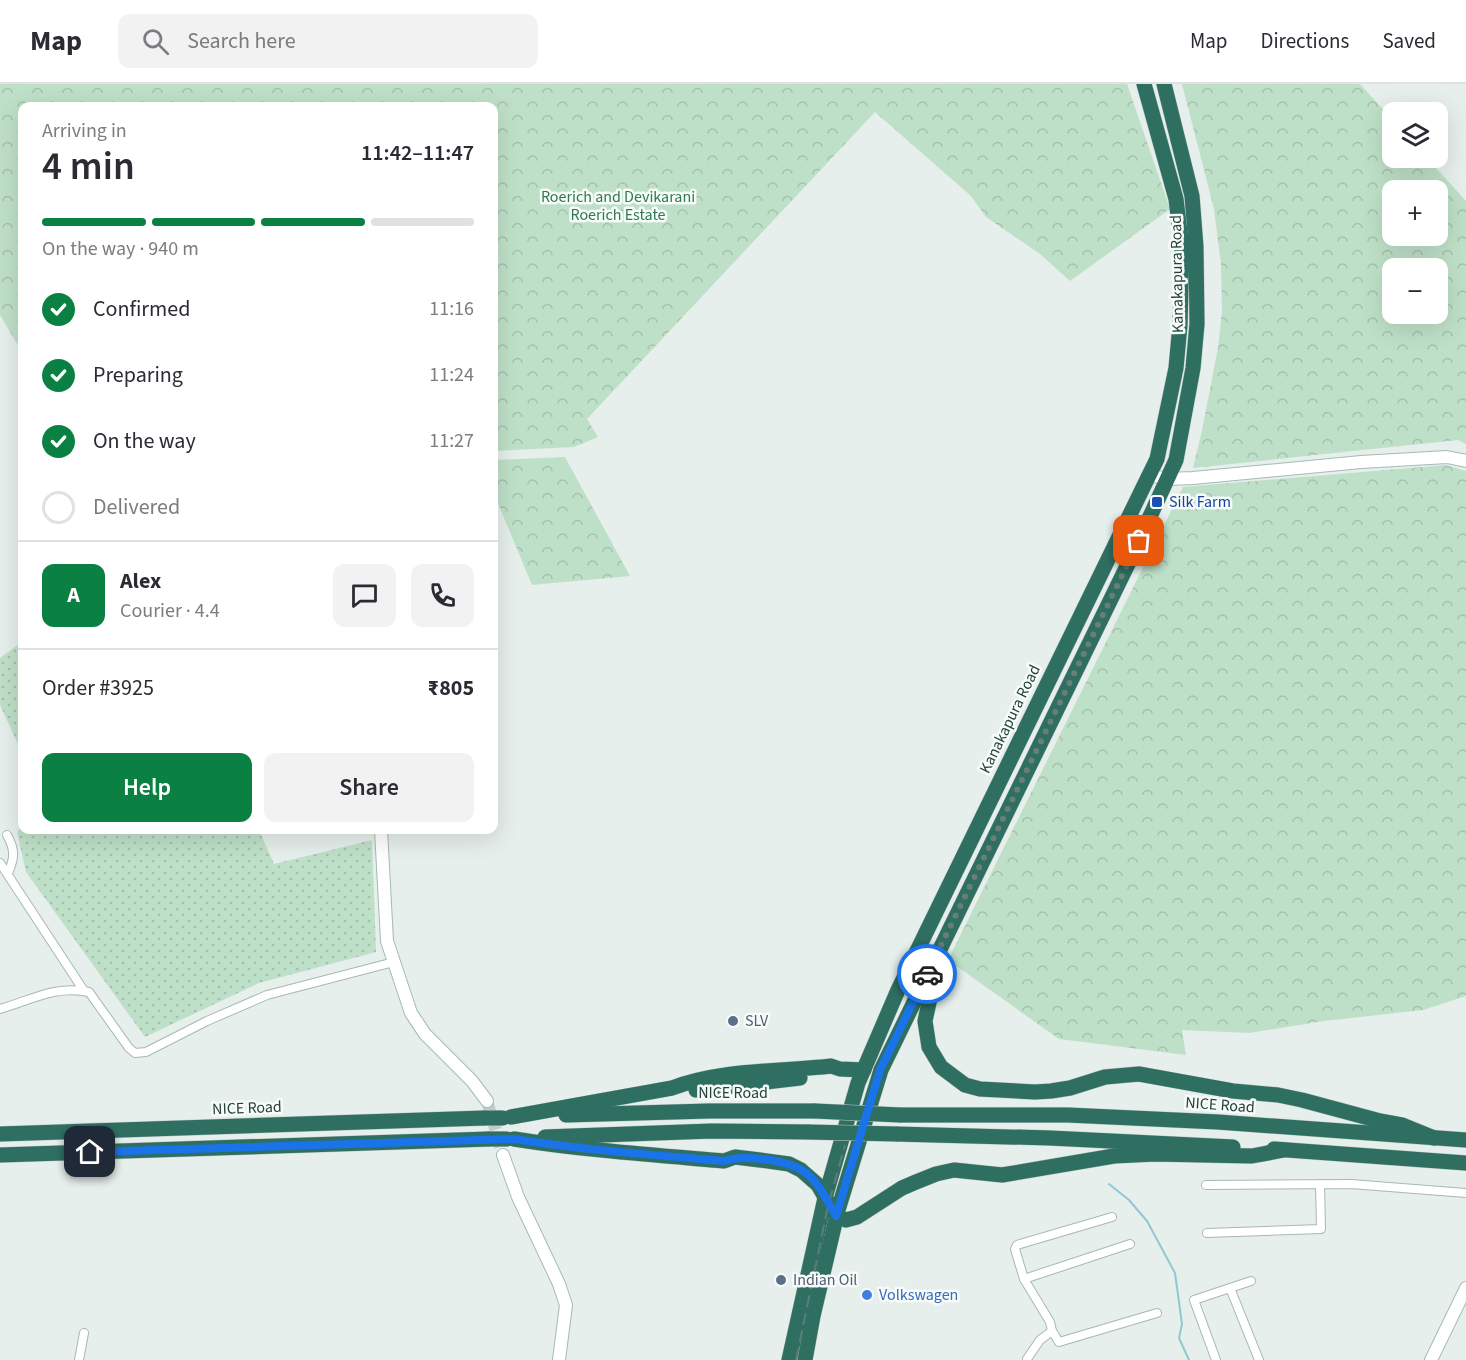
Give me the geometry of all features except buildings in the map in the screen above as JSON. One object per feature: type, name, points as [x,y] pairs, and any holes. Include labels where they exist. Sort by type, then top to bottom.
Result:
[{"type":"highway","name":"Kanakapura Road","points":[[789,1360],[825,1198],[864,1070],[898,990],[1157,459],[1176,368],[1180,325],[1182,249],[1176,199],[1144,84]]},
{"type":"highway","name":"Kanakapura Road","points":[[805,1360],[832,1231],[880,1070],[1126,569],[1176,460],[1193,368],[1197,324],[1196,227],[1184,160],[1164,84]]},
{"type":"highway","points":[[943,901],[960,908]]},
{"type":"highway","points":[[920,990],[930,998],[925,1021],[934,1058],[940,1067],[965,1085],[980,1089],[1043,1092],[1070,1088],[1105,1077],[1139,1074],[1233,1091],[1256,1092],[1302,1100],[1402,1125],[1434,1138]]},
{"type":"highway","points":[[507,1118],[758,1071],[831,1066],[840,1069],[864,1070]]},
{"type":"highway","name":"NICE Road","points":[[0,1134],[600,1113],[815,1111],[900,1115],[1068,1115],[1218,1122],[1466,1140]]},
{"type":"highway","points":[[0,1155],[712,1131],[1164,1142],[1466,1162]]},
{"type":"highway","points":[[510,1139],[642,1155],[724,1161],[735,1157],[789,1164],[801,1170],[818,1185],[836,1216],[846,1220],[857,1217],[902,1188],[927,1177],[954,1170],[1002,1175],[1114,1156],[1155,1154],[1252,1156],[1284,1150]]},
{"type":"street","points":[[1171,84],[1178,112],[1184,160]]},
{"type":"street","points":[[1150,475],[1167,479],[1436,457],[1466,461]]},
{"type":"street","points":[[381,834],[387,941],[411,1013],[420,1027],[487,1101]]},
{"type":"street","points":[[7,835],[14,846],[14,855],[8,873]]},
{"type":"street","points":[[0,863],[84,991]]},
{"type":"street","points":[[0,1010],[28,999],[62,990],[72,988],[89,992],[129,1048],[135,1053],[146,1052],[207,1021],[267,995],[394,962]]},
{"type":"street","points":[[503,1155],[518,1197],[560,1284],[567,1305],[559,1360]]},
{"type":"street","points":[[1207,1233],[1321,1229],[1320,1184]]},
{"type":"street","points":[[1206,1185],[1351,1184],[1466,1193]]},
{"type":"street","points":[[1112,1217],[1017,1245],[1014,1249],[1024,1279],[1050,1322],[1052,1331],[1059,1342],[1157,1313]]},
{"type":"street","points":[[1024,1279],[1130,1244]]},
{"type":"street","points":[[1216,1360],[1194,1300],[1251,1281]]},
{"type":"street","points":[[1230,1288],[1258,1360]]},
{"type":"street","points":[[1431,1360],[1466,1288]]},
{"type":"street","points":[[1026,1360],[1040,1340],[1052,1331]]},
{"type":"street","points":[[79,1360],[84,1333]]},
{"type":"green space","name":"Roerich and Devikarani Roerich Estate","points":[[0,84],[1127,84],[1170,209],[1070,281],[1040,254],[986,217],[971,196],[875,112],[587,419],[598,437],[574,447],[498,451],[498,102],[18,102],[18,345],[0,315]]},
{"type":"green space","points":[[1182,84],[1360,84],[1382,108],[1382,168],[1436,168],[1447,180],[1382,180],[1382,246],[1448,246],[1448,181],[1466,201],[1466,444],[1458,440],[1193,468],[1218,348],[1222,311],[1221,264],[1214,209]]},
{"type":"green space","points":[[565,457],[630,576],[532,585],[498,504],[498,460]]},
{"type":"green space","points":[[1446,465],[1466,471],[1466,996],[1423,1010],[1324,1021],[1249,1033],[1182,1030],[1186,1055],[1059,1039],[948,960],[1183,487]]},
{"type":"green space","points":[[18,645],[18,744],[0,705],[0,658]]},
{"type":"green space","points":[[17,832],[18,834],[261,834],[274,864],[372,840],[376,952],[259,983],[145,1037],[26,872]]},
{"type":"waterway","points":[[1109,1184],[1129,1200],[1147,1221],[1175,1273],[1182,1324],[1179,1338],[1189,1360]]},
{"type":"tunnel","points":[[487,1101],[503,1155]]},
{"type":"railway","points":[[796,1360],[828,1206],[845,1145]]},
{"type":"way so far","points":[[927,974],[1139,541]]},
{"type":"place","name":"Silk Farm","points":[[1157,502]]},
{"type":"place","name":"SLV","points":[[733,1021]]},
{"type":"place","name":"Indian Oil","points":[[781,1280]]},
{"type":"place","name":"Volkswagen","points":[[867,1295]]},
{"type":"route","points":[[90,1152],[514,1139],[642,1155],[724,1161],[735,1157],[789,1164],[807,1173],[818,1185],[836,1216],[880,1070],[927,974]]}]
